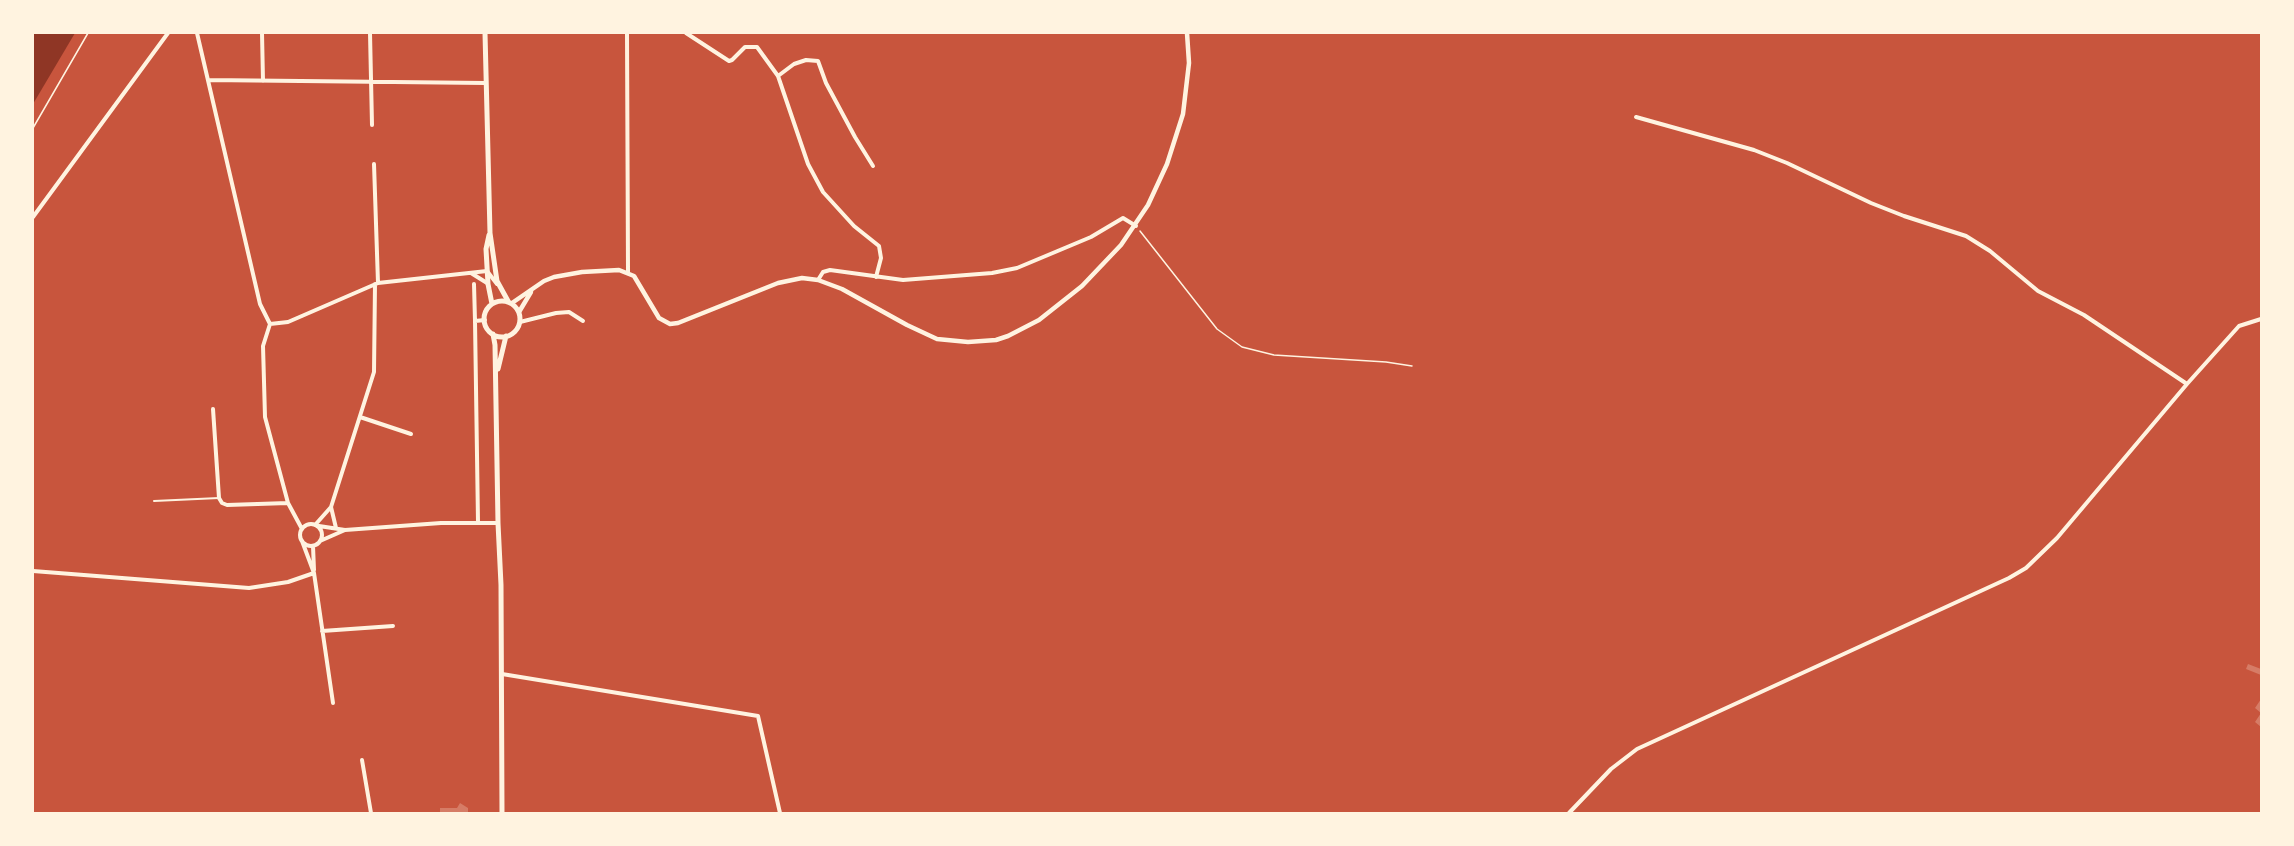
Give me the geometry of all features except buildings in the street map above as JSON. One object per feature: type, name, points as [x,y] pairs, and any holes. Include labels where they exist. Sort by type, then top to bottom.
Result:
[{"type":"main road","points":[[485,33],[490,233],[495,274],[501,290],[519,312],[520,322],[515,331],[506,336],[489,331],[484,320],[486,311],[492,304],[502,301],[510,302]]},
{"type":"main road","points":[[490,233],[486,249],[488,284],[492,304]]},
{"type":"main road","points":[[494,334],[501,585],[502,813]]},
{"type":"main road","points":[[496,379],[506,336]]},
{"type":"street","points":[[33,217],[168,33]]},
{"type":"street","points":[[197,33],[260,304],[270,324],[263,346],[265,417],[288,503],[302,529]]},
{"type":"street","points":[[262,33],[263,81]]},
{"type":"street","points":[[370,33],[372,125]]},
{"type":"street","points":[[627,33],[628,272]]},
{"type":"street","points":[[686,33],[723,59],[732,60],[745,47],[757,46],[778,76],[808,164],[823,192],[855,226],[879,246],[881,258],[876,277]]},
{"type":"street","points":[[510,302],[554,277],[582,272],[619,270],[628,272],[639,283],[659,318],[670,324],[778,283],[802,278],[818,280],[842,288],[907,326],[937,339],[968,342],[996,340],[1024,329],[1059,305],[1104,264],[1136,226],[1148,205],[1167,164],[1183,114],[1189,63],[1186,33]]},
{"type":"street","points":[[778,76],[794,64],[806,60],[818,61],[826,83],[873,166]]},
{"type":"street","points":[[208,80],[486,83]]},
{"type":"street","points":[[1636,117],[1754,150],[1788,163],[1871,203],[1966,236],[1990,251],[2038,291],[2084,315],[2187,384]]},
{"type":"street","points":[[316,525],[331,507],[374,372],[377,283],[374,164]]},
{"type":"street","points":[[818,280],[823,272],[830,270],[903,279],[992,273],[1008,270],[1091,237],[1123,218],[1136,226]]},
{"type":"street","points":[[270,324],[288,322],[377,283],[487,271],[501,290]]},
{"type":"street","points":[[470,272],[488,284]]},
{"type":"street","points":[[474,284],[478,522]]},
{"type":"street","points":[[519,312],[535,287]]},
{"type":"street","points":[[520,322],[569,312],[583,321]]},
{"type":"street","points":[[1569,813],[1611,769],[1637,749],[2009,578],[2026,568],[2057,538],[2239,326],[2261,319]]},
{"type":"street","points":[[474,321],[484,320]]},
{"type":"street","points":[[213,409],[219,498],[227,506],[288,503]]},
{"type":"street","points":[[360,417],[411,434]]},
{"type":"street","points":[[331,507],[336,528]]},
{"type":"street","points":[[314,573],[300,535],[302,529],[307,525],[345,530],[478,522],[498,523]]},
{"type":"street","points":[[316,525],[322,535],[320,542]]},
{"type":"street","points":[[302,541],[313,546],[345,530]]},
{"type":"street","points":[[313,546],[314,573],[333,703]]},
{"type":"street","points":[[33,571],[249,588],[288,582],[314,573]]},
{"type":"street","points":[[322,631],[393,626]]},
{"type":"street","points":[[502,674],[758,716],[780,813]]},
{"type":"street","points":[[362,760],[371,813]]},
{"type":"lane","points":[[154,501],[219,498]]},
{"type":"path","points":[[33,128],[88,33]]},
{"type":"path","points":[[1136,226],[1218,329],[1242,347],[1274,355],[1386,362],[1412,366]]},
{"type":"shaded area","points":[[33,33],[75,33],[33,104]]}]
